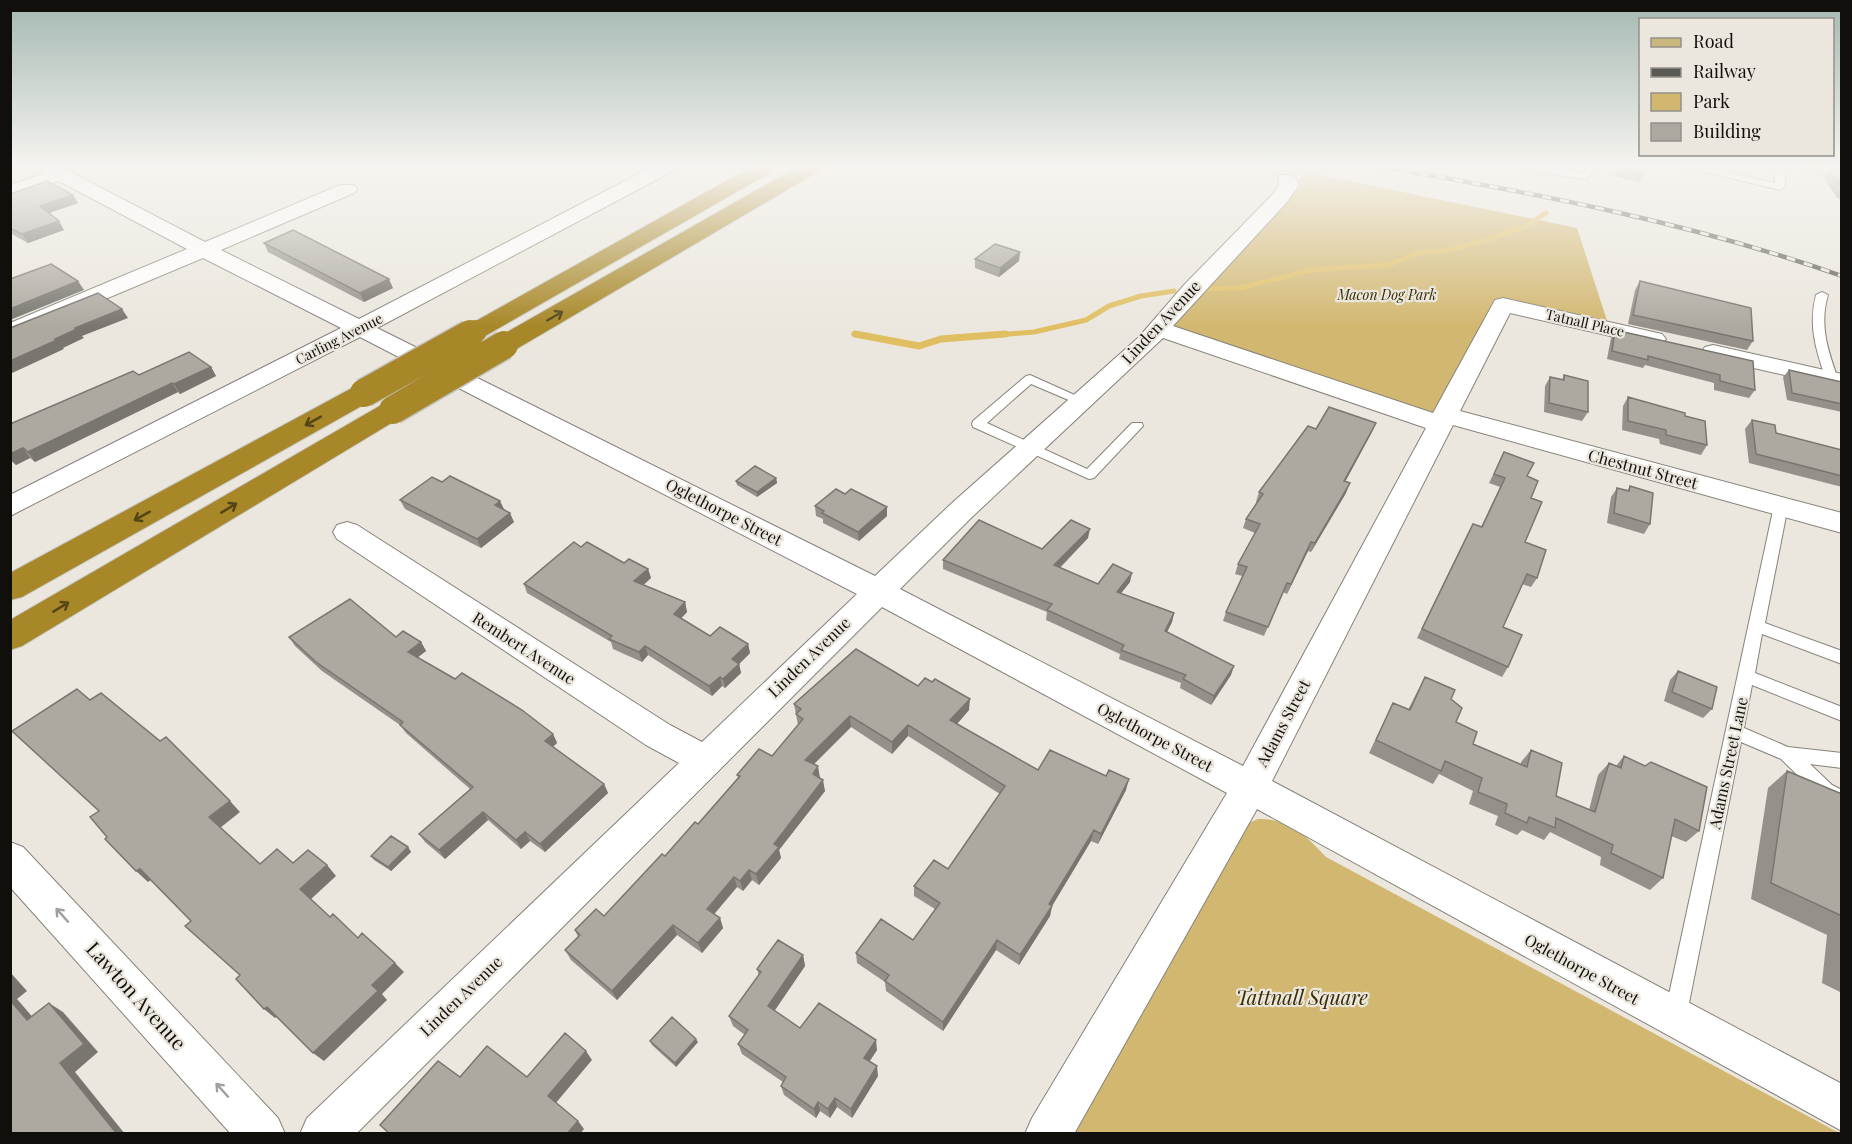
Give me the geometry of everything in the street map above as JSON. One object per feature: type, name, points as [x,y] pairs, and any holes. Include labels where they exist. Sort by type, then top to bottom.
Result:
[{"type":"highway","points":[[517,307],[554,270],[641,220]]},
{"type":"highway","points":[[10,588],[476,331],[671,220]]},
{"type":"highway","points":[[10,637],[393,410],[720,220]]},
{"type":"street","name":"Oglethorpe Street","points":[[151,220],[359,329],[878,591],[1250,787],[1842,1109]]},
{"type":"street","points":[[10,332],[274,220]]},
{"type":"street","name":"Carling Avenue","points":[[10,507],[359,329],[565,220]]},
{"type":"street","name":"Linden Avenue","points":[[323,1134],[878,591],[1158,329],[1259,220]]},
{"type":"street","name":"Tatnall Place","points":[[1503,305],[1837,380]]},
{"type":"street","name":"Adams Street","points":[[1048,1134],[1250,787],[1503,305]]},
{"type":"street","name":"Chestnut Street","points":[[1158,329],[1443,419],[1842,523]]},
{"type":"street","name":"Rembert Avenue","points":[[347,532],[658,735],[704,759]]},
{"type":"street","name":"Lawton Avenue","points":[[10,859],[262,1134]]},
{"type":"lane","points":[[1822,295],[1816,319],[1822,349],[1837,380]]},
{"type":"lane","points":[[1082,401],[1030,379],[978,424],[1089,475],[1137,426]]},
{"type":"lane","name":"Adams Street Lane","points":[[1675,1020],[1782,506]]},
{"type":"lane","points":[[1757,626],[1842,658]]},
{"type":"lane","points":[[1746,676],[1842,714]]},
{"type":"lane","points":[[1735,732],[1787,754],[1842,761]]},
{"type":"lane","points":[[1787,754],[1826,791],[1842,799]]},
{"type":"green space","name":"Macon Dog Park","points":[[1261,220],[1540,220],[1577,228],[1610,330],[1501,305],[1442,424],[1160,329]]},
{"type":"green space","name":"Tattnall Square","points":[[1258,819],[1269,819],[1288,825],[1304,835],[1326,857],[1841,1134],[1073,1134],[1249,823]]},
{"type":"building","points":[[10,220],[59,221],[22,234],[10,228]]},
{"type":"building","points":[[293,230],[389,279],[360,293],[264,243]]},
{"type":"building","points":[[995,244],[1020,252],[1000,268],[975,259]]},
{"type":"building","points":[[51,264],[78,281],[10,309],[10,279]]},
{"type":"building","points":[[1640,281],[1751,308],[1753,341],[1633,315]]},
{"type":"building","points":[[98,293],[122,309],[75,328],[77,329],[55,339],[57,340],[10,361],[10,328]]},
{"type":"building","points":[[1615,330],[1753,361],[1755,390],[1720,381],[1720,375],[1648,356],[1648,360],[1612,351]]},
{"type":"building","points":[[189,352],[211,367],[172,383],[28,452],[23,448],[10,454],[10,424],[133,371],[139,375]]},
{"type":"building","points":[[1789,370],[1842,382],[1842,404],[1792,393]]},
{"type":"building","points":[[1564,375],[1588,381],[1588,412],[1549,403],[1550,377],[1564,380]]},
{"type":"building","points":[[1628,397],[1705,421],[1707,445],[1666,435],[1666,430],[1628,421]]},
{"type":"building","points":[[1329,407],[1376,423],[1344,481],[1350,483],[1315,543],[1311,542],[1291,584],[1287,583],[1268,627],[1226,612],[1247,567],[1238,564],[1260,524],[1246,519],[1263,494],[1259,492],[1308,426],[1316,429]]},
{"type":"building","points":[[1752,420],[1775,425],[1776,433],[1842,450],[1842,476],[1756,454]]},
{"type":"building","points":[[1504,452],[1534,463],[1527,476],[1538,481],[1531,498],[1542,502],[1525,542],[1546,550],[1537,578],[1527,574],[1503,627],[1522,635],[1508,667],[1422,629],[1473,524],[1482,527],[1505,478],[1494,474]]},
{"type":"building","points":[[755,466],[776,478],[757,492],[736,481]]},
{"type":"building","points":[[450,476],[500,501],[495,505],[510,513],[477,539],[400,500],[432,477],[442,482]]},
{"type":"building","points":[[1630,486],[1653,493],[1650,524],[1614,513],[1617,488],[1629,491]]},
{"type":"building","points":[[836,489],[845,494],[851,489],[887,507],[858,532],[822,513],[824,511],[815,506]]},
{"type":"building","points":[[979,520],[1042,549],[1071,520],[1090,529],[1054,565],[1098,584],[1113,564],[1132,573],[1117,592],[1174,613],[1165,631],[1234,666],[1214,696],[1183,679],[1186,675],[1121,650],[1124,645],[1047,610],[1052,604],[943,560]]},
{"type":"building","points":[[574,542],[581,547],[587,542],[624,563],[629,559],[648,569],[634,581],[685,602],[674,614],[710,636],[720,627],[748,644],[732,659],[739,664],[723,679],[720,677],[709,686],[645,646],[639,652],[609,639],[612,636],[524,584]]},
{"type":"building","points":[[350,599],[396,637],[403,631],[421,642],[408,652],[455,679],[462,673],[522,710],[553,734],[545,741],[604,784],[540,844],[525,832],[516,840],[483,812],[439,850],[419,834],[473,787],[400,725],[403,722],[316,662],[289,637]]},
{"type":"building","points":[[856,649],[918,686],[925,678],[932,682],[935,679],[970,699],[950,720],[1038,770],[1050,750],[1106,776],[1109,770],[1129,779],[1101,834],[1094,830],[1049,904],[1052,906],[1020,955],[997,940],[943,1022],[885,981],[889,975],[856,953],[881,919],[913,940],[940,903],[914,886],[934,860],[948,869],[1005,786],[908,725],[892,742],[850,716],[805,760],[818,766],[813,774],[823,780],[774,844],[779,847],[756,874],[749,870],[740,881],[734,877],[707,909],[720,918],[698,943],[673,925],[612,991],[565,950],[580,935],[575,930],[596,909],[604,916],[662,854],[665,856],[695,822],[698,824],[740,776],[737,775],[759,749],[772,756],[803,719],[796,714],[801,709],[794,704]]},
{"type":"building","points":[[1678,671],[1717,687],[1712,709],[1672,692]]},
{"type":"building","points":[[1425,677],[1455,690],[1451,699],[1462,708],[1456,722],[1477,732],[1473,744],[1527,767],[1531,750],[1562,763],[1556,796],[1595,812],[1609,763],[1621,768],[1624,756],[1645,766],[1651,762],[1707,787],[1699,831],[1675,819],[1663,878],[1611,853],[1613,845],[1556,818],[1555,828],[1529,817],[1527,823],[1505,813],[1507,804],[1478,792],[1482,778],[1445,761],[1441,771],[1376,740],[1393,703],[1410,710]]},
{"type":"building","points":[[77,689],[90,700],[101,693],[160,741],[166,737],[230,801],[209,817],[260,864],[277,849],[293,863],[308,850],[327,865],[300,889],[330,917],[333,914],[358,938],[362,933],[395,963],[372,985],[378,991],[313,1053],[267,1007],[264,1009],[236,979],[240,975],[185,926],[191,921],[140,869],[136,871],[105,839],[107,837],[90,817],[99,811],[12,731]]},
{"type":"building","points":[[1787,771],[1842,794],[1842,916],[1771,883]]},
{"type":"building","points":[[391,836],[408,847],[388,867],[371,856]]},
{"type":"building","points":[[778,940],[803,955],[768,1006],[800,1028],[819,1003],[876,1040],[864,1058],[877,1066],[851,1109],[835,1098],[828,1109],[818,1102],[814,1109],[781,1086],[786,1077],[738,1044],[748,1030],[729,1016],[761,972],[757,969]]},
{"type":"building","points":[[10,1000],[27,1020],[49,1003],[84,1044],[60,1063],[117,1134],[10,1134]]},
{"type":"building","points":[[672,1017],[696,1039],[675,1063],[650,1041]]},
{"type":"building","points":[[565,1033],[586,1051],[548,1096],[578,1121],[567,1134],[390,1134],[380,1125],[438,1061],[460,1077],[487,1046],[527,1077]]},
{"type":"waterway","points":[[1207,289],[1240,288],[1312,270],[1388,265],[1418,253],[1445,251],[1487,240],[1526,226],[1535,220]]},
{"type":"waterway","points":[[985,336],[1034,332],[1086,320],[1109,306],[1141,296],[1174,291]]},
{"type":"waterway","points":[[854,334],[863,336]]},
{"type":"waterway","points":[[855,334],[919,346],[941,339],[1005,334]]},
{"type":"railway","points":[[1652,220],[1729,240],[1842,276]]}]
